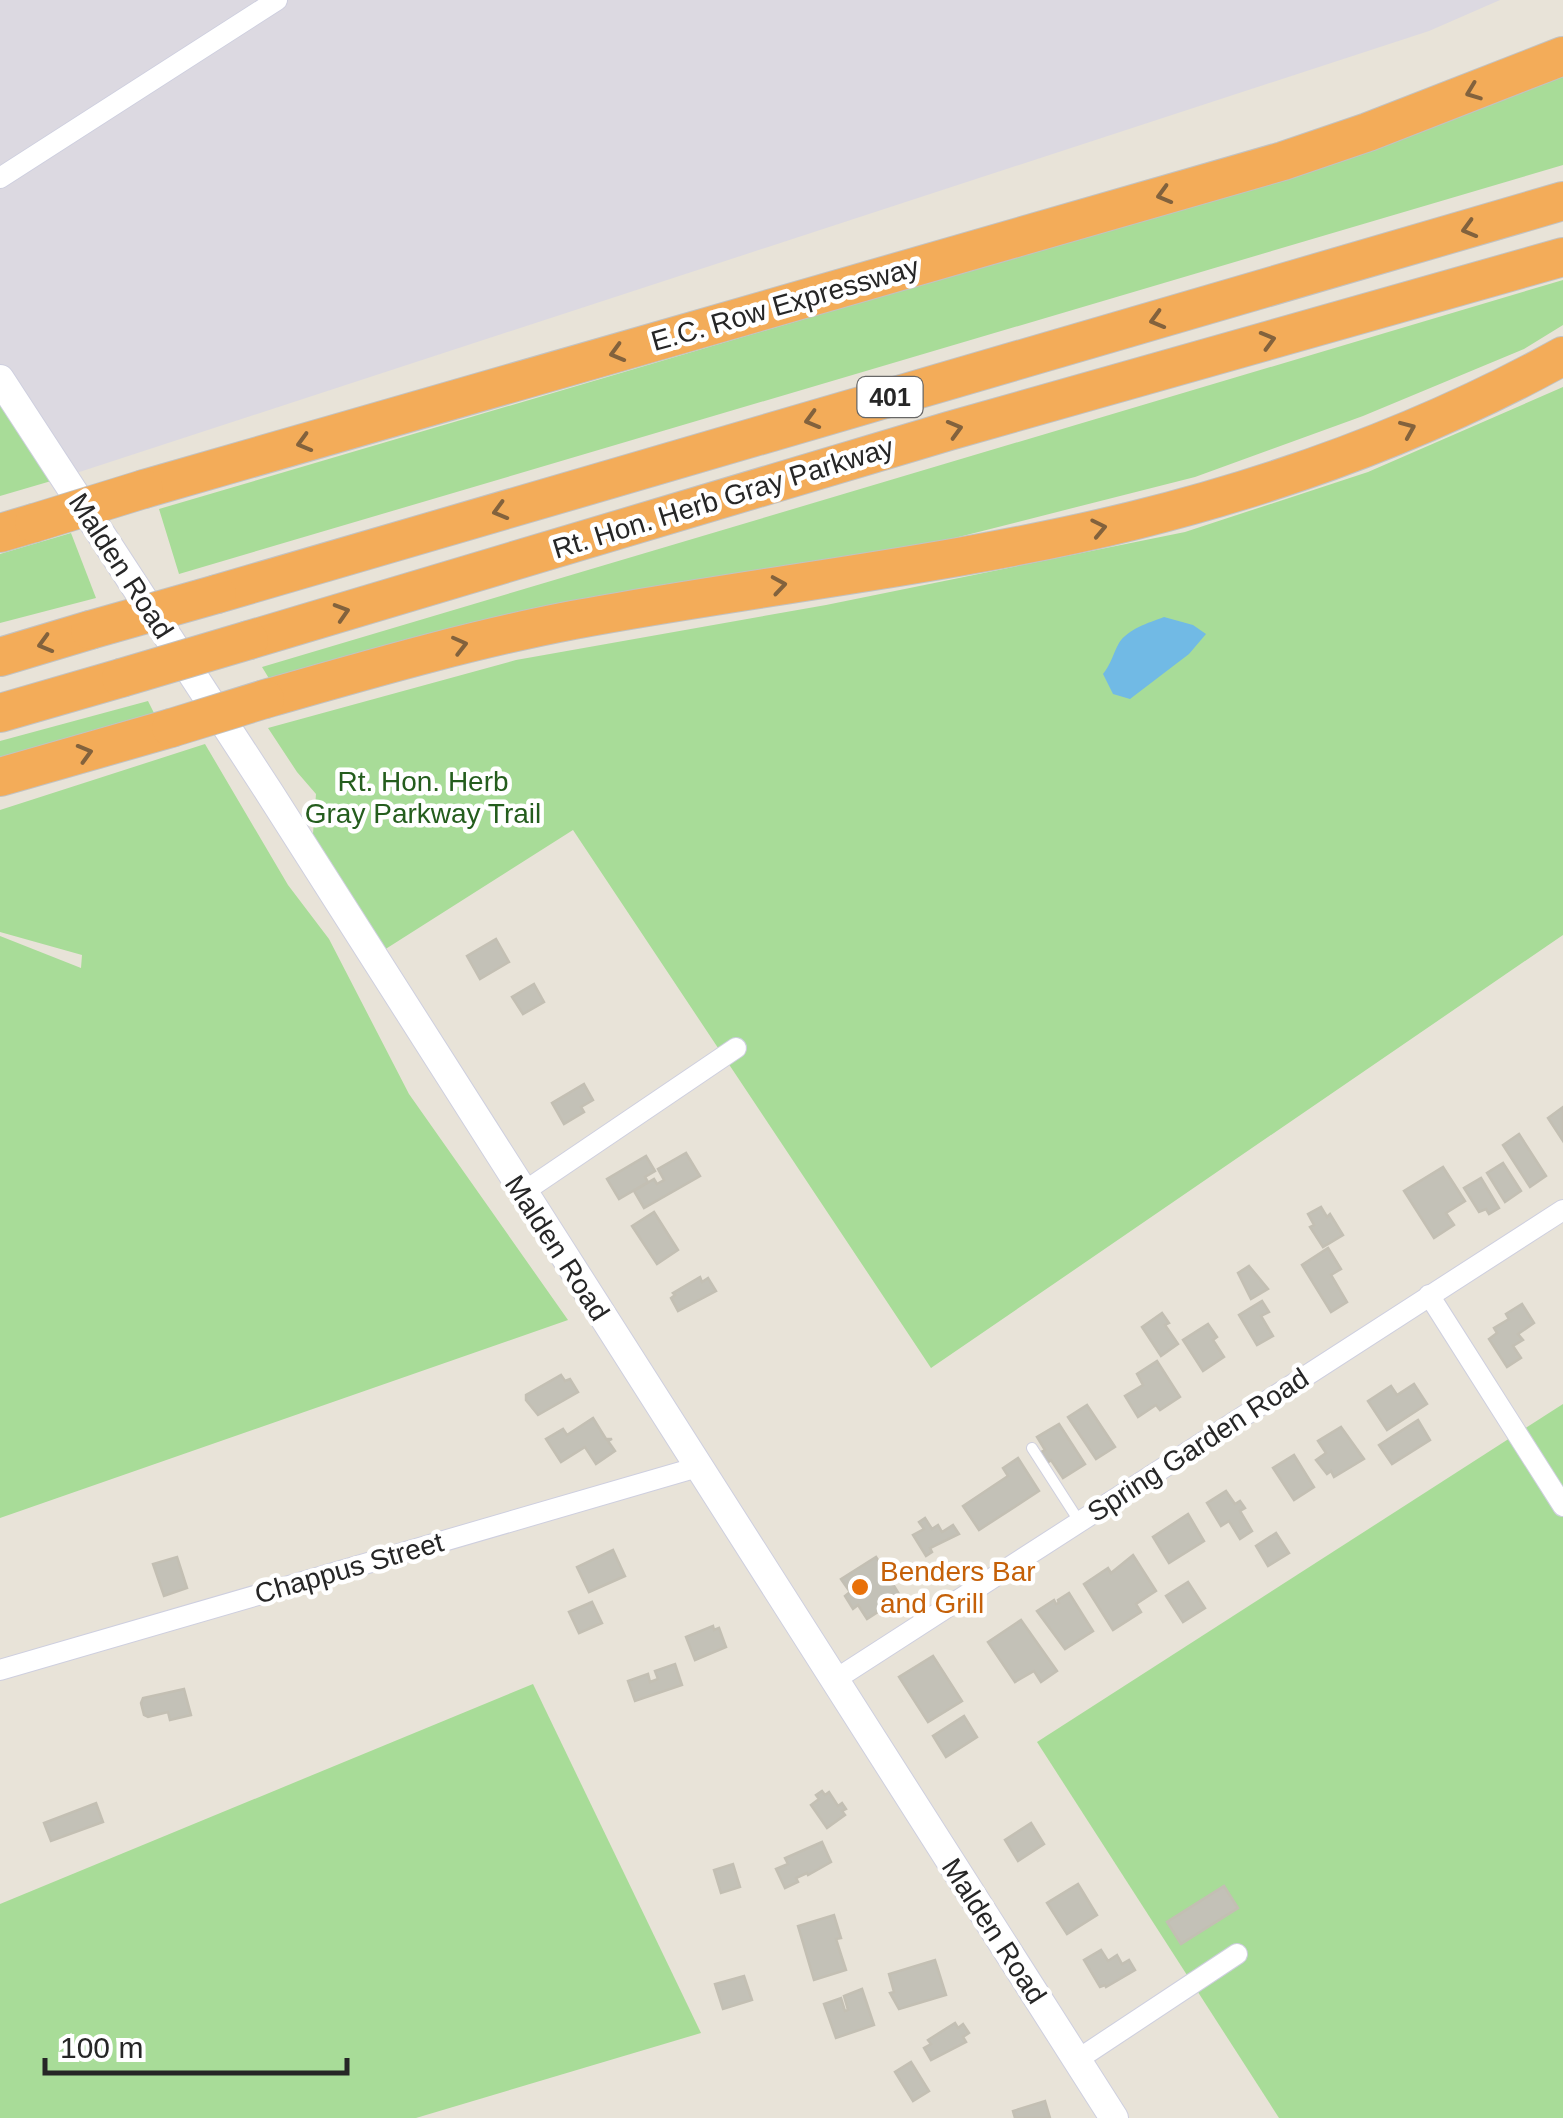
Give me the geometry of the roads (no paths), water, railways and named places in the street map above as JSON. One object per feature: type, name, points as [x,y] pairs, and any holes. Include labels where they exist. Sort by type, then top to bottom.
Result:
[{"type":"highway","name":"E.C. Row Expressway","points":[[17,528],[1284,160],[1368,132],[1563,56]]},
{"type":"highway","name":"Rt. Hon. Herb Gray Parkway","points":[[0,657],[1563,201]]},
{"type":"highway","name":"Rt. Hon. Herb Gray Parkway","points":[[0,713],[949,430],[1563,257]]},
{"type":"highway","points":[[0,778],[392,662],[571,621],[980,552],[1131,521],[1224,496],[1343,456],[1479,398],[1563,356]]},
{"type":"main road","name":"Malden Road","points":[[0,379],[280,809],[1114,2118]]},
{"type":"street","points":[[0,178],[278,0]]},
{"type":"street","points":[[522,1194],[736,1048]]},
{"type":"street","name":"Spring Garden Road","points":[[833,1681],[1563,1210]]},
{"type":"street","points":[[1428,1295],[1563,1506]]},
{"type":"street","name":"Chappus Street","points":[[0,1670],[698,1467]]},
{"type":"street","points":[[1077,2060],[1237,1954]]},
{"type":"lane","points":[[1032,1448],[1079,1522]]},
{"type":"water","points":[[1164,617],[1193,625],[1206,634],[1189,654],[1130,699],[1113,694],[1103,674],[1119,643],[1133,630]]},
{"type":"place","name":"Benders Bar and Grill","points":[[860,1587]]},
{"type":"park label","name":"Rt. Hon. Herb Gray Parkway Trail","points":[[423,797]]}]
